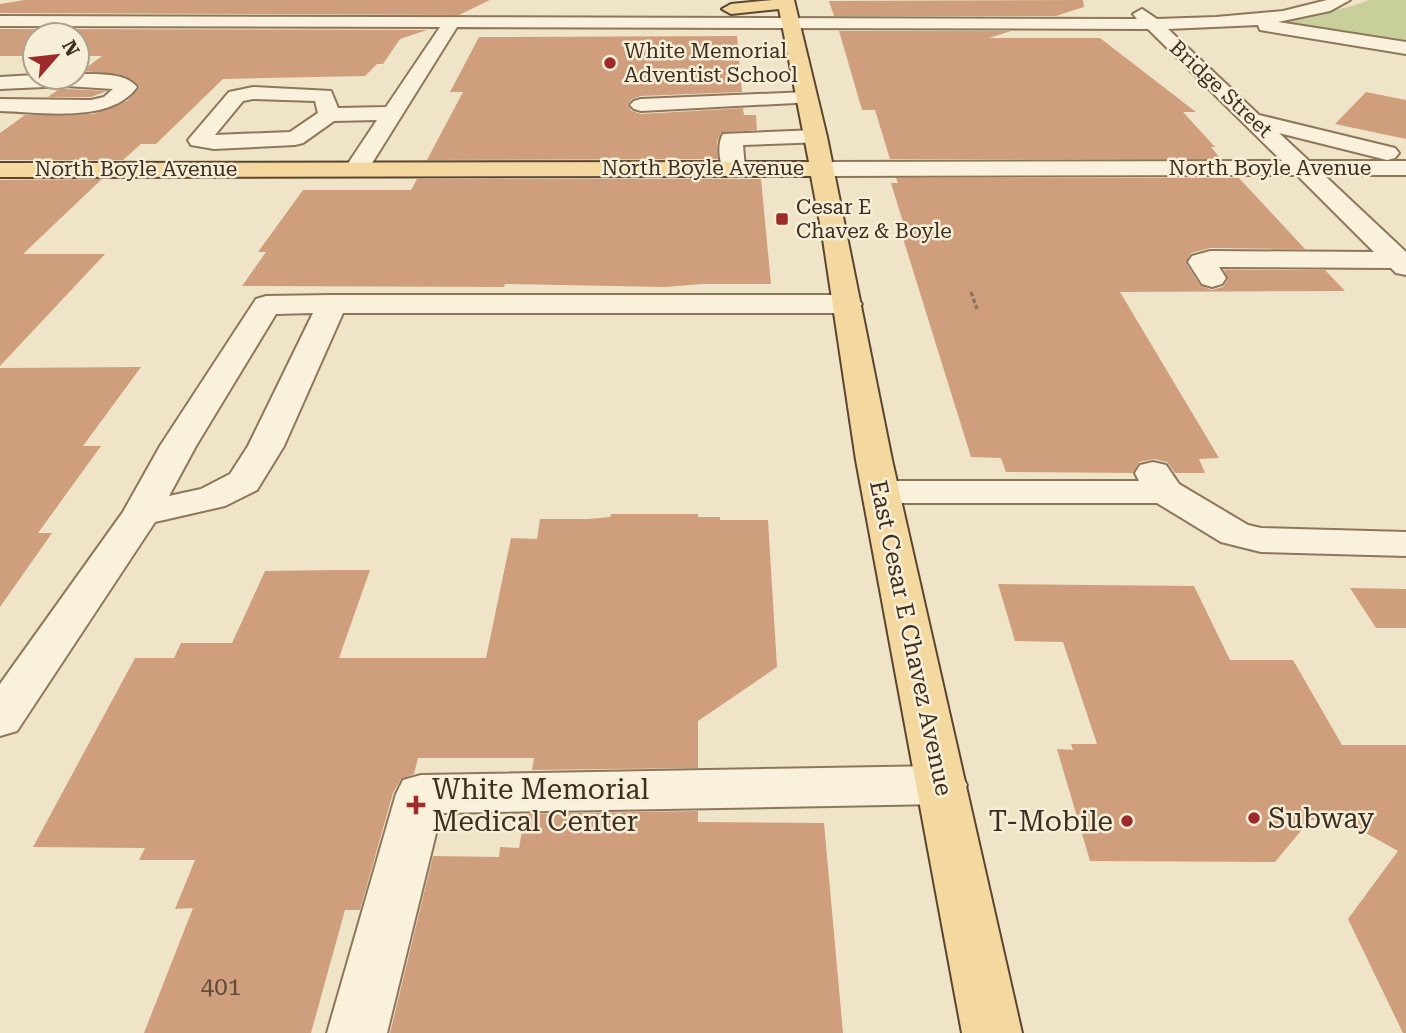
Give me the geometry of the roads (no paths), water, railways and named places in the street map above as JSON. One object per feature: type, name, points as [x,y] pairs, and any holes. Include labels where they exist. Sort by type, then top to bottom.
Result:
[{"type":"main road","points":[[734,15],[786,1]]},
{"type":"main road","name":"East Cesar E Chavez Avenue","points":[[786,1],[816,137],[881,492],[992,1033]]},
{"type":"main road","name":"North Boyle Avenue","points":[[0,170],[822,169]]},
{"type":"street","name":"Bridge Street","points":[[1126,0],[1402,263]]},
{"type":"street","points":[[1292,0],[1312,9]]},
{"type":"street","points":[[0,21],[452,22],[734,15],[790,22],[1152,24],[1241,21],[1312,9],[1342,0]]},
{"type":"street","points":[[709,3],[734,15]]},
{"type":"street","points":[[1203,3],[1210,11],[1241,21],[1282,30],[1406,48]]},
{"type":"street","points":[[226,21],[308,5]]},
{"type":"street","points":[[91,7],[115,20]]},
{"type":"street","points":[[91,37],[115,20]]},
{"type":"street","points":[[357,168],[452,22]]},
{"type":"street","points":[[0,63],[21,70]]},
{"type":"street","points":[[0,83],[21,77]]},
{"type":"street","points":[[0,104],[92,106],[111,101],[127,87],[111,81],[91,79]]},
{"type":"street","points":[[0,104],[21,85]]},
{"type":"street","points":[[329,115],[324,95],[253,93],[236,96],[199,140],[214,142],[295,138],[329,115],[392,113]]},
{"type":"street","points":[[641,105],[807,98]]},
{"type":"street","points":[[1254,120],[1406,158]]},
{"type":"street","points":[[733,168],[731,139],[816,137]]},
{"type":"street","name":"North Boyle Avenue","points":[[822,169],[1406,168]]},
{"type":"street","points":[[1212,278],[1202,262],[1210,259],[1402,263]]},
{"type":"street","points":[[141,513],[212,498],[244,482],[266,446],[332,304]]},
{"type":"street","points":[[3,715],[141,513],[178,446],[266,305],[847,304]]},
{"type":"street","points":[[881,492],[1159,482],[1235,534],[1261,540],[1406,544]]},
{"type":"street","points":[[357,1033],[421,794],[942,785]]},
{"type":"place","name":"White Memorial Adventist School","points":[[610,63]]},
{"type":"place","name":"Cesar E Chavez & Boyle","points":[[782,219]]},
{"type":"place","name":"White Memorial Medical Center","points":[[416,805]]},
{"type":"place","name":"Subway","points":[[1254,818]]},
{"type":"place","name":"T-Mobile","points":[[1127,821]]}]
